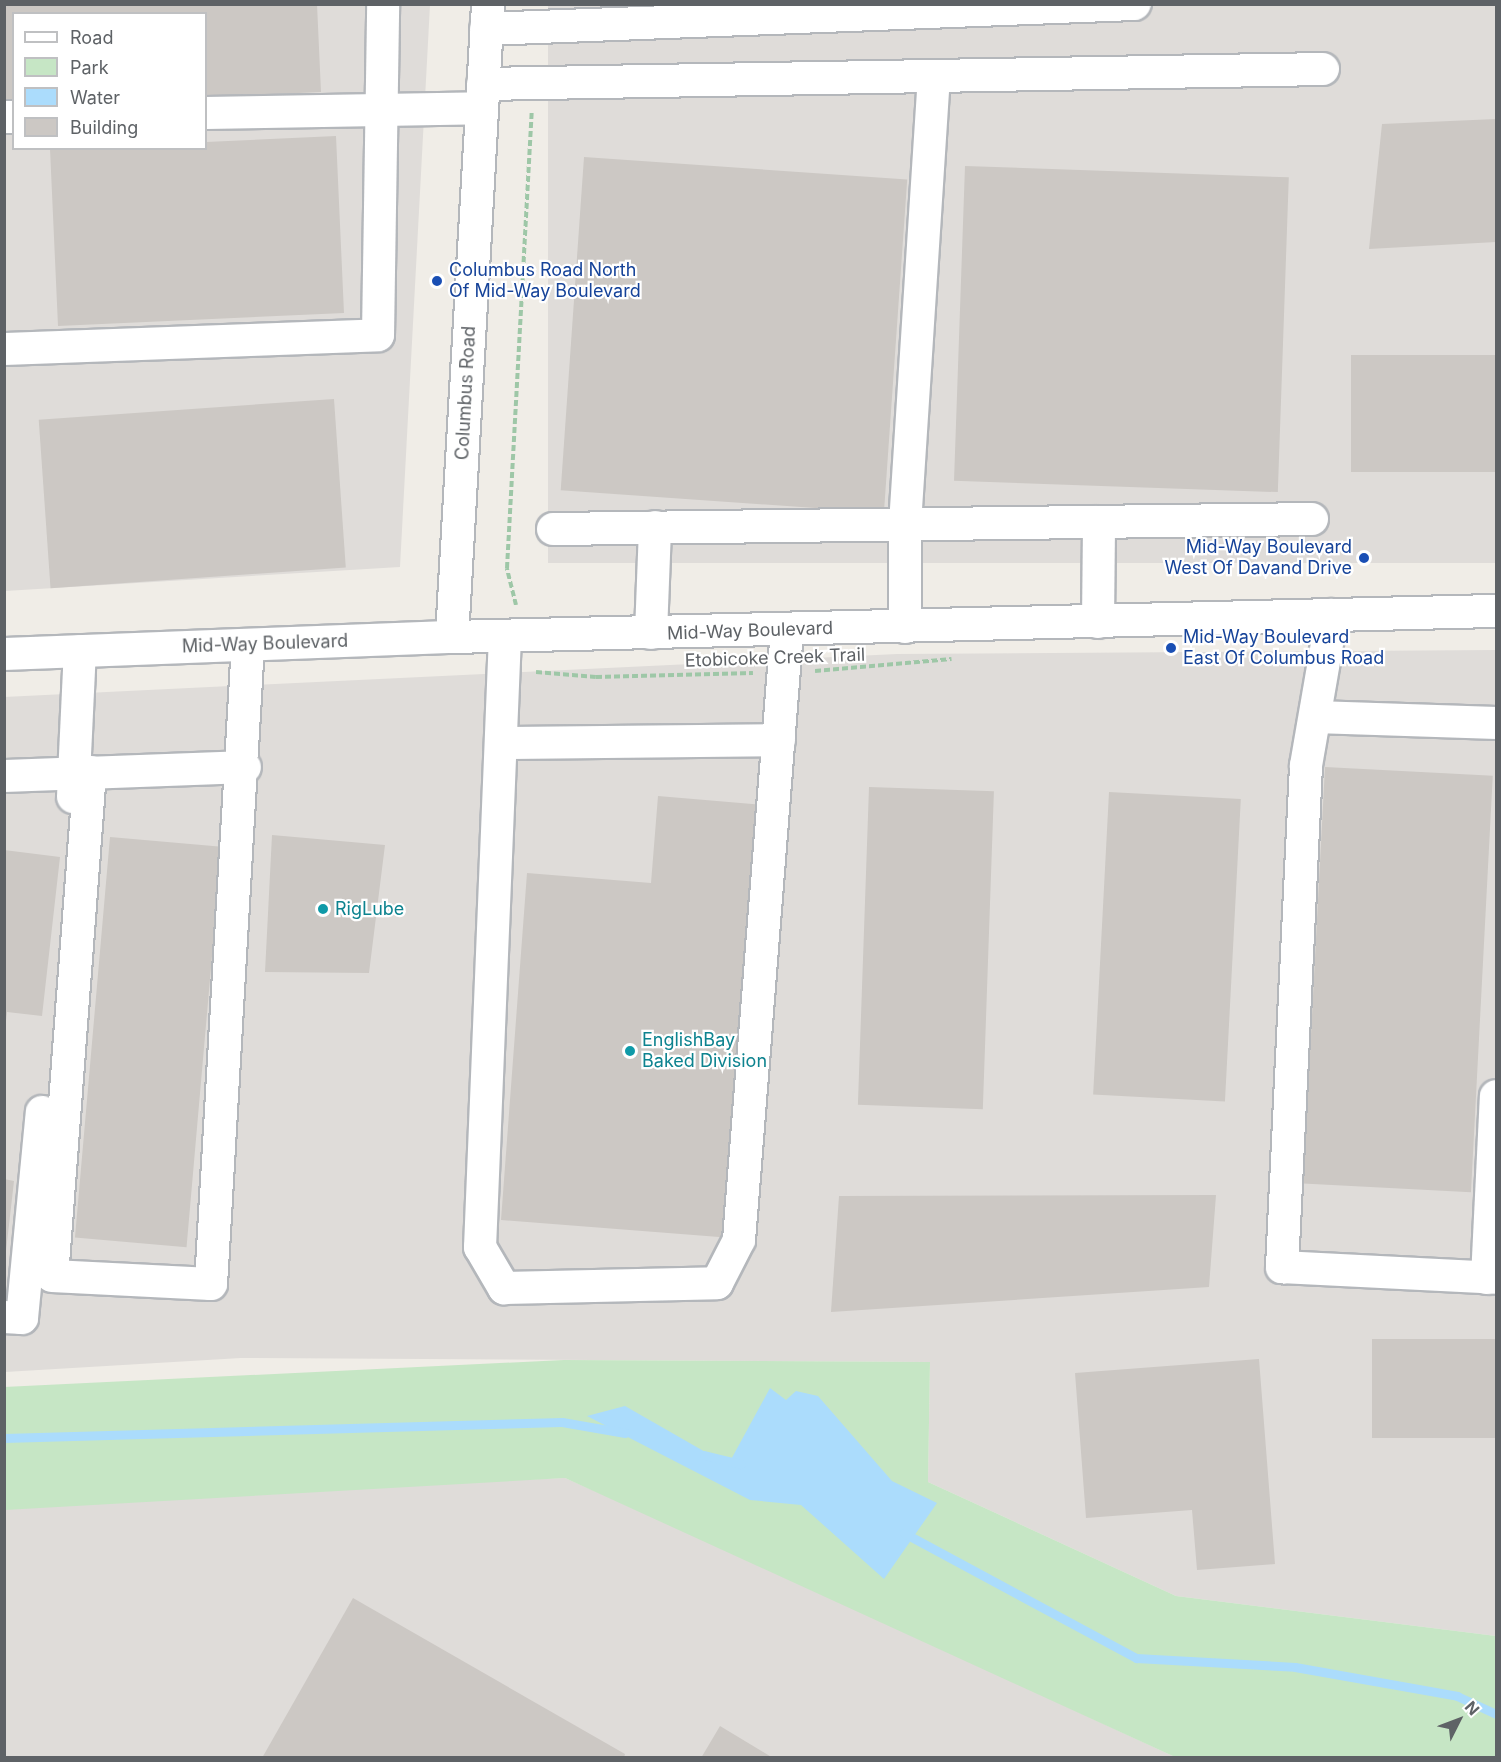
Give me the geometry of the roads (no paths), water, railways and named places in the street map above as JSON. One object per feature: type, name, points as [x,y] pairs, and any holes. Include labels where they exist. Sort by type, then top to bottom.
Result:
[{"type":"street","points":[[4,349],[378,335],[382,4]]},
{"type":"street","points":[[487,17],[1135,4]]},
{"type":"street","name":"Columbus Road","points":[[452,637],[487,17]]},
{"type":"street","points":[[207,113],[382,110],[483,96],[1323,69]]},
{"type":"street","points":[[905,627],[905,524],[934,80]]},
{"type":"street","points":[[553,529],[1312,519]]},
{"type":"street","points":[[1098,622],[1099,522]]},
{"type":"street","points":[[651,633],[655,527]]},
{"type":"street","name":"Mid-Way Boulevard","points":[[4,654],[452,637],[1497,611]]},
{"type":"street","points":[[1332,615],[1306,766],[1282,1267],[1492,1278],[1497,1096]]},
{"type":"street","points":[[505,636],[480,1247],[504,1288],[717,1283],[739,1240],[787,630]]},
{"type":"street","points":[[80,651],[83,772],[51,1276],[211,1284],[245,767],[248,645]]},
{"type":"street","points":[[1316,717],[1497,723]]},
{"type":"street","points":[[502,743],[779,740]]},
{"type":"street","points":[[4,776],[245,767]]},
{"type":"street","points":[[4,1317],[22,1318],[83,772]]},
{"type":"water","points":[[770,1388],[786,1400],[796,1391],[818,1396],[892,1481],[937,1503],[884,1579],[801,1505],[750,1500],[587,1416],[625,1406],[728,1465]]},
{"type":"waterway","points":[[4,1438],[562,1422],[625,1433]]},
{"type":"waterway","points":[[704,1455],[741,1464]]},
{"type":"waterway","points":[[904,1533],[1136,1658],[1295,1667],[1457,1696],[1496,1714]]},
{"type":"place","name":"Columbus Road North Of Mid-Way Boulevard","points":[[437,281]]},
{"type":"place","name":"Mid-Way Boulevard West Of Davand Drive","points":[[1364,558]]},
{"type":"place","name":"Mid-Way Boulevard East Of Columbus Road","points":[[1171,648]]},
{"type":"place","name":"RigLube","points":[[323,909]]},
{"type":"place","name":"EnglishBay Baked Division","points":[[630,1051]]}]
